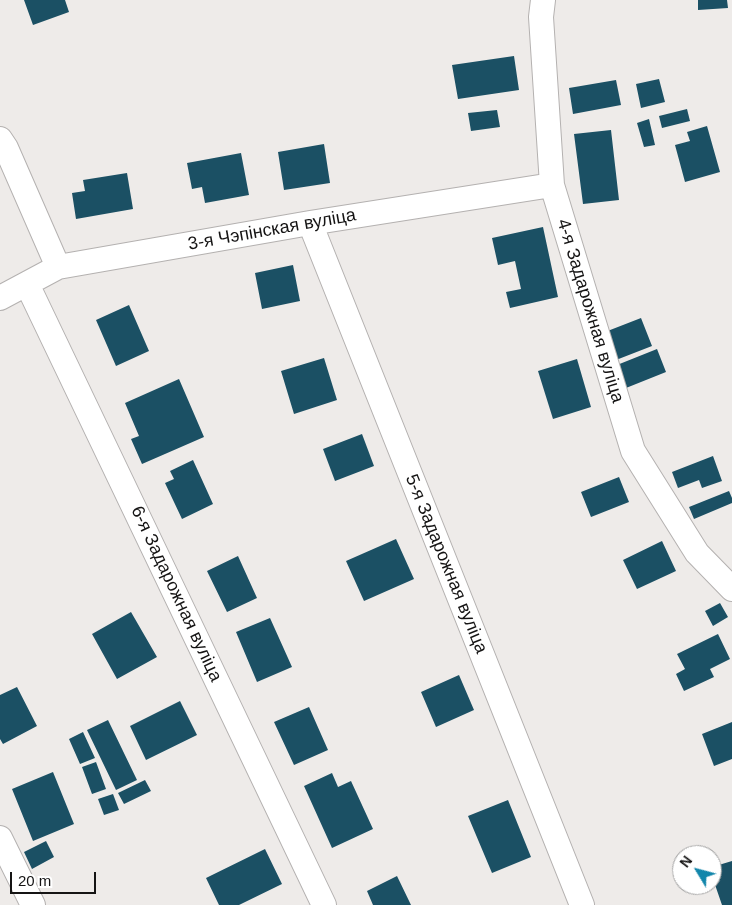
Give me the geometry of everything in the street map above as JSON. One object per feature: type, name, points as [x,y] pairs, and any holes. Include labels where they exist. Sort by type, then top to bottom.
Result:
[{"type":"street","name":"4-я Задарожная вуліца","points":[[543,0],[541,17],[552,185],[633,451],[697,553],[732,589]]},
{"type":"street","points":[[0,139],[6,148],[58,268]]},
{"type":"street","name":"3-я Чэпінская вуліца","points":[[0,298],[58,268],[310,223],[552,185]]},
{"type":"street","name":"5-я Задарожная вуліца","points":[[310,223],[582,905]]},
{"type":"street","name":"6-я Задарожная вуліца","points":[[28,284],[324,905]]},
{"type":"street","points":[[0,838],[33,905]]},
{"type":"building","points":[[24,0],[65,0],[69,12],[33,25]]},
{"type":"building","points":[[698,0],[727,0],[728,8],[698,10]]},
{"type":"building","points":[[514,56],[519,90],[458,99],[452,65]]},
{"type":"building","points":[[659,79],[665,102],[641,108],[636,84]]},
{"type":"building","points":[[616,80],[621,105],[573,114],[569,88]]},
{"type":"building","points":[[687,109],[690,121],[662,128],[659,116]]},
{"type":"building","points":[[497,110],[500,127],[471,131],[468,113]]},
{"type":"building","points":[[649,119],[655,145],[644,147],[637,123]]},
{"type":"building","points":[[707,126],[720,172],[685,182],[675,145],[690,141],[687,132]]},
{"type":"building","points":[[611,130],[619,200],[583,204],[574,134]]},
{"type":"building","points":[[324,144],[330,183],[284,190],[278,152]]},
{"type":"building","points":[[241,153],[249,195],[205,203],[202,187],[192,189],[187,163]]},
{"type":"building","points":[[127,173],[133,209],[76,219],[72,193],[85,191],[83,180]]},
{"type":"building","points":[[543,227],[558,297],[510,308],[506,292],[521,289],[515,261],[498,265],[492,238]]},
{"type":"building","points":[[293,265],[300,301],[262,309],[255,273]]},
{"type":"building","points":[[129,305],[149,351],[116,366],[96,320]]},
{"type":"building","points":[[641,318],[652,346],[616,360],[605,332]]},
{"type":"building","points":[[657,349],[666,372],[626,388],[617,365]]},
{"type":"building","points":[[324,358],[337,400],[294,414],[281,371]]},
{"type":"building","points":[[577,359],[591,407],[553,419],[538,371]]},
{"type":"building","points":[[179,379],[204,437],[142,464],[131,439],[139,436],[125,403]]},
{"type":"building","points":[[362,434],[374,466],[335,481],[323,449]]},
{"type":"building","points":[[713,456],[722,481],[702,488],[699,480],[678,488],[672,472]]},
{"type":"building","points":[[193,460],[213,504],[182,519],[165,483],[174,479],[170,471]]},
{"type":"building","points":[[619,477],[629,502],[591,517],[581,492]]},
{"type":"building","points":[[729,491],[732,503],[694,519],[689,507]]},
{"type":"building","points":[[396,539],[414,579],[364,601],[346,561]]},
{"type":"building","points":[[662,541],[676,571],[637,589],[623,560]]},
{"type":"building","points":[[238,556],[257,598],[227,612],[207,571]]},
{"type":"building","points":[[720,603],[728,617],[713,626],[705,611]]},
{"type":"building","points":[[131,612],[157,657],[117,679],[92,634]]},
{"type":"building","points":[[270,618],[292,667],[257,682],[236,632]]},
{"type":"building","points":[[718,634],[730,659],[710,669],[714,677],[684,691],[676,674],[685,669],[677,654]]},
{"type":"building","points":[[459,675],[474,710],[436,727],[421,692]]},
{"type":"building","points":[[17,687],[37,726],[3,744],[0,739],[0,695]]},
{"type":"building","points":[[180,701],[197,735],[146,760],[130,726]]},
{"type":"building","points":[[309,707],[328,750],[294,765],[274,722]]},
{"type":"building","points":[[108,720],[137,780],[116,790],[87,730]]},
{"type":"building","points":[[732,722],[732,759],[714,766],[702,734]]},
{"type":"building","points":[[83,732],[95,758],[80,764],[69,739]]},
{"type":"building","points":[[96,762],[106,789],[92,794],[82,767]]},
{"type":"building","points":[[53,772],[74,824],[33,841],[12,789]]},
{"type":"building","points":[[332,773],[338,787],[351,781],[373,829],[332,848],[304,786]]},
{"type":"building","points":[[145,780],[151,791],[124,804],[118,793]]},
{"type":"building","points":[[113,794],[119,810],[104,815],[98,799]]},
{"type":"building","points":[[508,800],[531,857],[492,873],[468,816]]},
{"type":"building","points":[[46,841],[54,857],[32,869],[24,852]]},
{"type":"building","points":[[265,849],[282,884],[239,905],[219,905],[206,878]]},
{"type":"building","points":[[732,861],[732,905],[722,905],[719,895],[722,895],[722,864]]},
{"type":"building","points":[[397,876],[411,905],[373,905],[367,891]]}]
